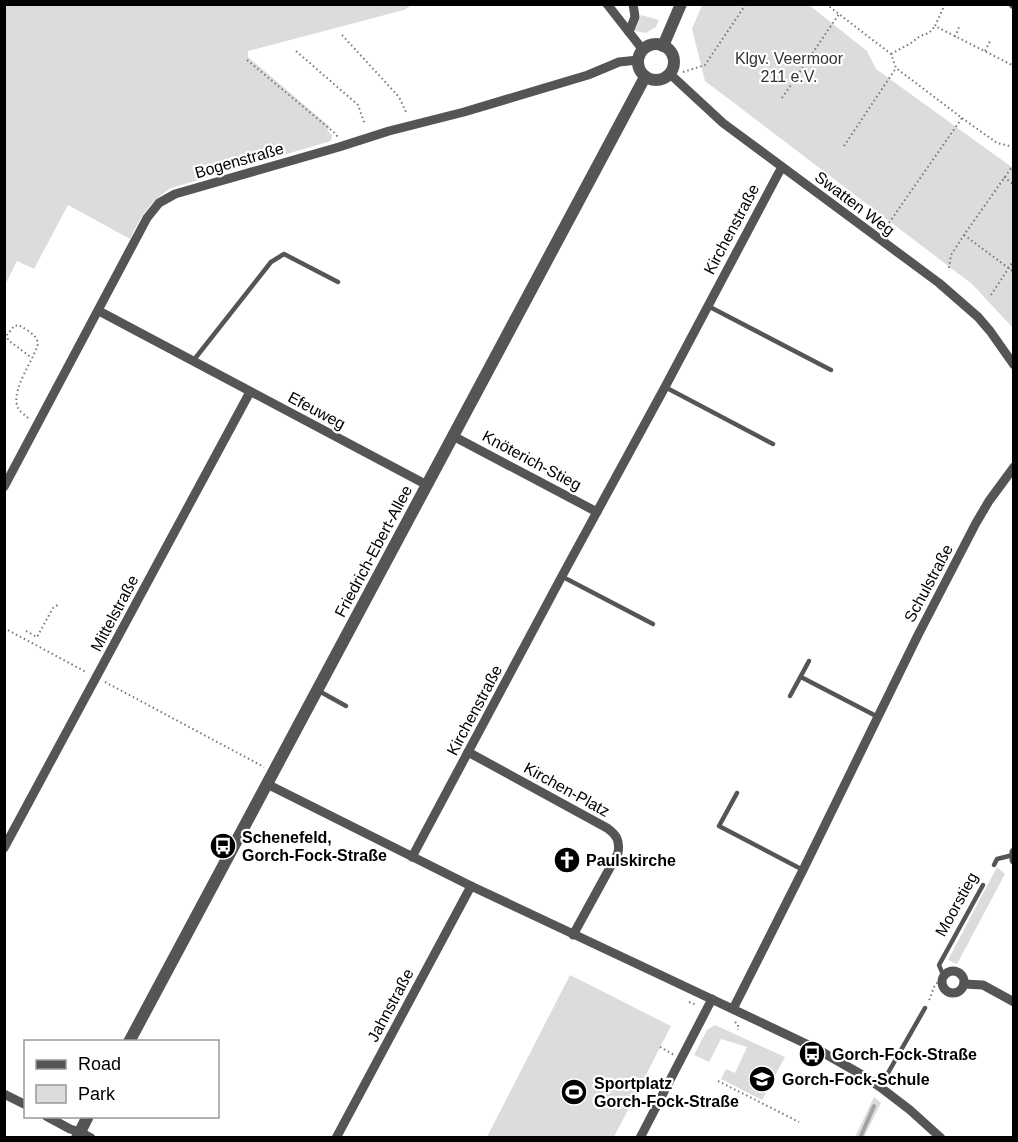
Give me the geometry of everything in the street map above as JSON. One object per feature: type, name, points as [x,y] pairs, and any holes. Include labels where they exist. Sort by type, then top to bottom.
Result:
[{"type":"street","points":[[607,4],[629,32],[641,55],[639,69],[645,77],[659,80],[670,74],[673,58],[663,46],[652,45],[641,55]]},
{"type":"street","points":[[629,32],[635,17],[633,4]]},
{"type":"street","points":[[663,46],[681,4]]},
{"type":"street","name":"Bogenstraße","points":[[4,487],[147,218],[159,203],[175,194],[389,131],[464,112],[588,75],[641,55]]},
{"type":"street","name":"Swatten Weg","points":[[670,74],[723,123],[939,283],[969,308],[990,331],[1014,365]]},
{"type":"street","name":"Friedrich-Ebert-Allee","points":[[130,1040],[645,77]]},
{"type":"street","name":"Kirchenstraße","points":[[412,857],[782,168]]},
{"type":"street","name":"Efeuweg","points":[[99,311],[427,485]]},
{"type":"street","name":"Mittelstraße","points":[[4,848],[250,392]]},
{"type":"street","name":"Knöterich-Stieg","points":[[453,436],[597,512]]},
{"type":"street","name":"Schulstraße","points":[[733,1008],[976,523],[1014,467]]},
{"type":"street","name":"Kirchen-Platz","points":[[468,752],[614,832],[618,838],[618,852],[573,935]]},
{"type":"street","points":[[267,784],[471,886],[733,1008],[830,1056],[880,1087],[941,1137]]},
{"type":"street","name":"Jahnstraße","points":[[336,1137],[471,886]]},
{"type":"street","points":[[950,972],[957,972],[963,976],[963,987],[958,992],[948,992],[944,987],[944,977],[950,972]]},
{"type":"street","points":[[964,984],[983,985],[1014,1002]]},
{"type":"street","points":[[640,1137],[712,999]]},
{"type":"street","points":[[4,1094],[24,1105]]},
{"type":"street","points":[[50,1118],[83,1136],[88,1118]]},
{"type":"lane","points":[[193,362],[271,262],[284,254],[338,282]]},
{"type":"lane","points":[[708,306],[831,370]]},
{"type":"lane","points":[[665,387],[773,444]]},
{"type":"lane","points":[[562,576],[653,624]]},
{"type":"lane","points":[[790,696],[809,661]]},
{"type":"lane","points":[[801,677],[878,717]]},
{"type":"lane","points":[[317,690],[346,706]]},
{"type":"lane","points":[[737,793],[719,826],[803,870]]},
{"type":"lane","name":"Moorstieg","points":[[994,865],[997,859],[1013,856]]},
{"type":"lane","name":"Moorstieg","points":[[944,977],[939,965],[983,885]]},
{"type":"lane","points":[[880,1087],[925,1008]]},
{"type":"path","points":[[683,72],[705,65],[746,4]]},
{"type":"path","points":[[826,4],[891,54],[896,68],[997,143],[1014,147]]},
{"type":"path","points":[[891,54],[929,33],[935,26],[945,4]]},
{"type":"path","points":[[782,98],[839,15]]},
{"type":"path","points":[[935,26],[1014,66]]},
{"type":"path","points":[[956,36],[959,27]]},
{"type":"path","points":[[342,35],[399,97],[406,112]]},
{"type":"path","points":[[985,51],[990,42]]},
{"type":"path","points":[[296,51],[358,105],[365,125]]},
{"type":"path","points":[[247,60],[336,134],[342,146]]},
{"type":"path","points":[[844,146],[896,68]]},
{"type":"path","points":[[878,238],[962,118]]},
{"type":"path","points":[[949,268],[951,255],[1014,164]]},
{"type":"path","points":[[1004,177],[1014,185]]},
{"type":"path","points":[[964,235],[1014,272]]},
{"type":"path","points":[[991,295],[1014,260]]},
{"type":"path","points":[[32,358],[8,340],[7,335],[14,326],[19,325],[36,338],[38,345],[32,358],[18,388],[16,398],[22,413],[38,424]]},
{"type":"path","points":[[26,631],[37,637],[52,608],[59,604]]},
{"type":"path","points":[[4,628],[92,676]]},
{"type":"path","points":[[100,680],[265,768]]},
{"type":"path","points":[[925,1008],[935,985],[944,977]]},
{"type":"path","points":[[689,1002],[699,1005]]},
{"type":"path","points":[[660,1047],[673,1054],[679,1062]]},
{"type":"path","points":[[718,1081],[799,1122]]},
{"type":"green space","points":[[4,5],[412,5],[404,10],[248,51],[248,57],[330,127],[327,130],[332,135],[331,141],[171,188],[146,210],[130,239],[68,205],[34,269],[17,261],[5,285]]},
{"type":"green space","name":"Klgv. Veermoor 211 e.V.","points":[[702,5],[809,5],[867,51],[876,69],[1013,168],[1013,328],[972,284],[705,81],[692,29]]},
{"type":"green space","points":[[641,15],[659,20],[656,27],[646,33],[635,31]]},
{"type":"green space","points":[[997,867],[1005,874],[957,964],[948,960]]},
{"type":"green space","name":"Sportplatz Gorch-Fock-Straße","points":[[570,975],[671,1026],[614,1137],[487,1137]]},
{"type":"green space","points":[[715,1025],[785,1057],[762,1100],[721,1079],[726,1069],[735,1073],[747,1047],[721,1039],[709,1062],[694,1055],[707,1030]]},
{"type":"green space","points":[[874,1097],[881,1103],[864,1137],[855,1137]]},
{"type":"waterway","points":[[860,1138],[874,1106]]},
{"type":"place","name":"Schenefeld, Gorch-Fock-Straße","points":[[223,846]]},
{"type":"place","name":"Paulskirche","points":[[567,860]]},
{"type":"place","name":"Gorch-Fock-Straße","points":[[812,1054]]},
{"type":"place","name":"Gorch-Fock-Schule","points":[[762,1079]]},
{"type":"place","name":"Sportplatz Gorch-Fock-Straße","points":[[574,1092]]}]
